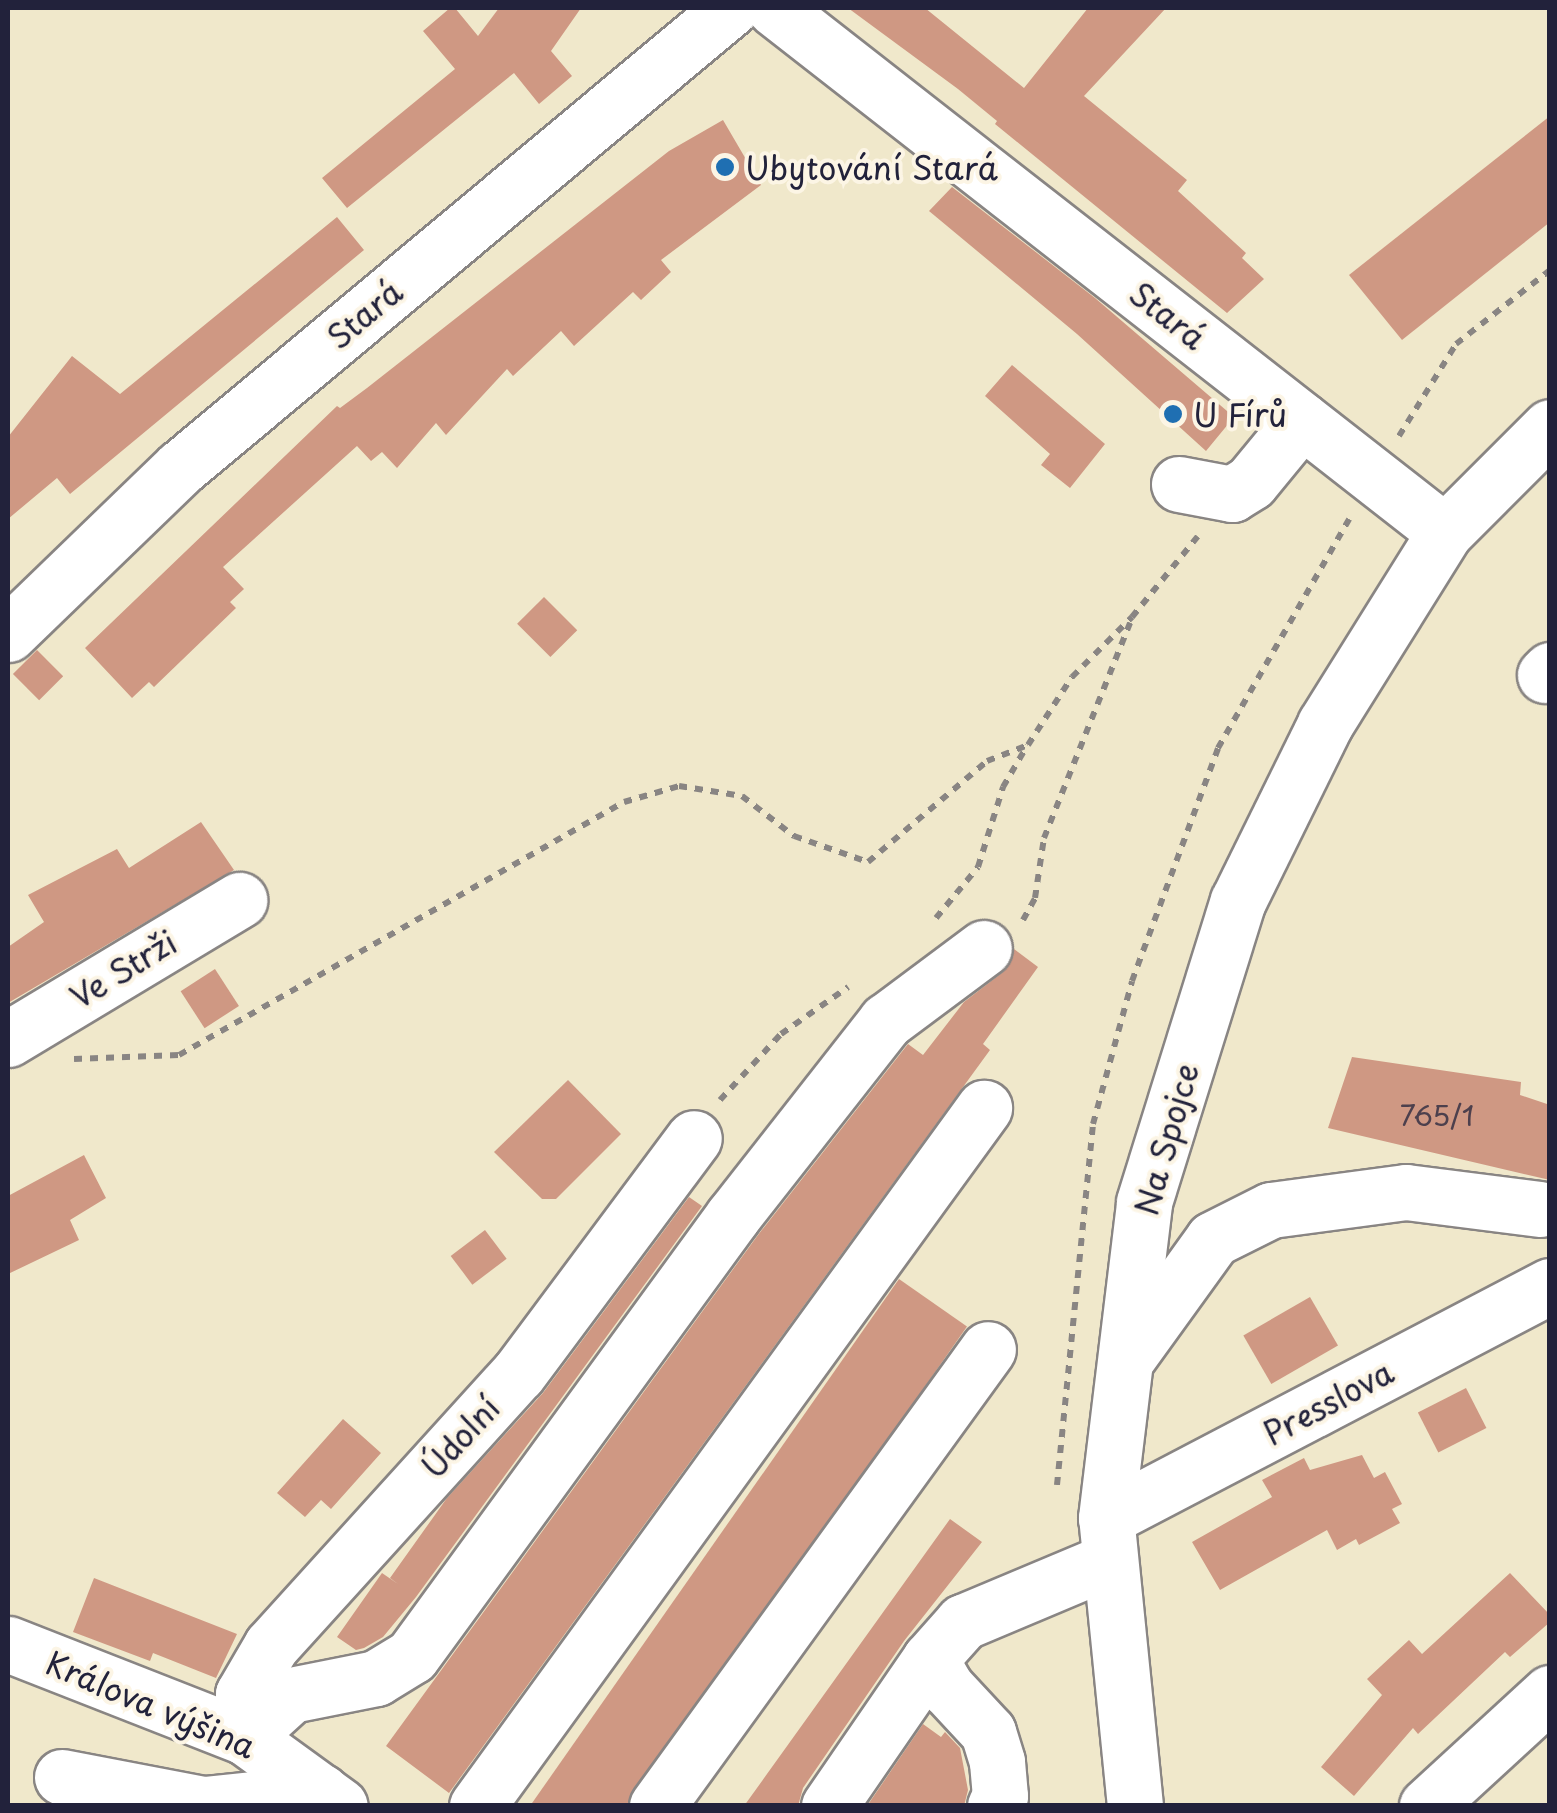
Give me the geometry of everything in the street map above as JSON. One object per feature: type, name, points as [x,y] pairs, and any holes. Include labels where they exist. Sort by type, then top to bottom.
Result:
[{"type":"street","name":"Stará","points":[[8,634],[180,468],[731,8]]},
{"type":"street","name":"Stará","points":[[774,8],[1446,532]]},
{"type":"street","points":[[1180,484],[1232,494],[1252,482],[1302,420]]},
{"type":"street","points":[[1446,532],[1550,427]]},
{"type":"street","name":"Na Spojce","points":[[1135,1806],[1107,1539],[1144,1202],[1238,901],[1325,724],[1446,532]]},
{"type":"street","name":"Ve Strži","points":[[32,1049],[240,900]]},
{"type":"street","points":[[245,1737],[290,1695],[376,1678],[412,1656],[733,1216],[886,1020],[984,948]]},
{"type":"street","points":[[477,1806],[984,1108]]},
{"type":"street","name":"Údolní","points":[[245,1737],[243,1694],[271,1646],[518,1374],[694,1138]]},
{"type":"street","points":[[1124,1362],[1213,1238],[1271,1210],[1406,1192],[1540,1209]]},
{"type":"street","name":"Presslova","points":[[829,1806],[930,1659],[963,1622],[1550,1286]]},
{"type":"street","points":[[658,1806],[988,1349]]},
{"type":"street","name":"Králova výšina","points":[[8,1644],[245,1737],[331,1799]]},
{"type":"street","points":[[930,1659],[947,1688],[988,1732],[997,1762],[1000,1796],[995,1806]]},
{"type":"street","points":[[1427,1806],[1550,1693]]},
{"type":"street","points":[[62,1777],[204,1804],[331,1799]]},
{"type":"path","points":[[926,928],[962,892],[978,867],[1003,786],[1072,678],[1132,617],[1232,494]]},
{"type":"path","points":[[984,948],[1019,926],[1035,898],[1044,838],[1132,617]]},
{"type":"path","points":[[32,1049],[179,1055],[624,802],[678,786],[742,796],[794,836],[868,862],[987,761],[1028,745]]},
{"type":"path","points":[[694,1138],[735,1080],[781,1034],[859,981]]},
{"type":"building","points":[[455,8],[478,36],[499,8],[581,8],[551,51],[572,76],[539,104],[514,73],[347,208],[322,178],[455,69],[423,31]]},
{"type":"building","points":[[848,8],[925,8],[1024,88],[1088,8],[1166,8],[1084,96],[1187,180],[1178,191],[1246,253],[1242,258],[1264,279],[1227,313],[995,124],[997,121],[958,89]]},
{"type":"building","points":[[1550,116],[1550,222],[1402,340],[1349,275]]},
{"type":"building","points":[[723,120],[761,185],[661,260],[671,272],[641,300],[633,292],[574,346],[561,331],[513,376],[507,369],[446,435],[436,423],[397,468],[382,452],[371,461],[357,446],[223,567],[244,589],[230,602],[236,608],[154,687],[149,682],[132,698],[85,648],[337,406],[340,408],[367,388],[669,151]]},
{"type":"building","points":[[952,187],[1095,298],[1234,417],[1206,451],[1077,334],[929,211]]},
{"type":"building","points":[[337,217],[364,250],[70,494],[57,478],[8,519],[8,437],[72,356],[120,394]]},
{"type":"building","points":[[1012,365],[1105,444],[1070,488],[1041,465],[1050,454],[985,396]]},
{"type":"building","points":[[544,597],[577,630],[550,657],[517,624]]},
{"type":"building","points":[[37,650],[63,676],[39,700],[13,674]]},
{"type":"building","points":[[201,822],[234,870],[8,1003],[8,947],[44,922],[28,895],[117,849],[129,868]]},
{"type":"building","points":[[1014,949],[1038,967],[983,1044],[990,1050],[449,1793],[386,1746],[758,1235],[908,1044],[923,1055],[964,1002],[1003,972]]},
{"type":"building","points":[[215,969],[239,1006],[205,1028],[181,991]]},
{"type":"building","points":[[1352,1057],[1521,1082],[1520,1095],[1550,1105],[1550,1180],[1328,1128]]},
{"type":"building","points":[[568,1080],[621,1134],[556,1199],[542,1199],[494,1152]]},
{"type":"building","points":[[84,1155],[106,1198],[70,1220],[79,1240],[8,1274],[8,1196]]},
{"type":"building","points":[[689,1197],[702,1206],[416,1597],[383,1637],[364,1648],[356,1650],[337,1637],[382,1573],[398,1584],[390,1578],[447,1498],[543,1393]]},
{"type":"building","points":[[485,1230],[507,1259],[472,1285],[451,1256]]},
{"type":"building","points":[[899,1279],[967,1327],[631,1806],[530,1806]]},
{"type":"building","points":[[1310,1297],[1338,1345],[1271,1384],[1243,1336]]},
{"type":"building","points":[[1466,1388],[1486,1428],[1438,1453],[1418,1413]]},
{"type":"building","points":[[343,1419],[381,1453],[331,1509],[321,1500],[305,1517],[277,1493]]},
{"type":"building","points":[[1362,1455],[1374,1478],[1385,1472],[1402,1504],[1392,1509],[1400,1523],[1359,1545],[1356,1539],[1337,1550],[1327,1530],[1220,1590],[1192,1542],[1272,1497],[1262,1480],[1304,1458],[1310,1470]]},
{"type":"building","points":[[950,1519],[982,1542],[904,1641],[803,1788],[798,1806],[744,1806]]},
{"type":"building","points":[[1510,1573],[1550,1615],[1550,1622],[1510,1657],[1505,1652],[1418,1734],[1413,1728],[1354,1796],[1321,1767],[1382,1695],[1367,1679],[1409,1640],[1422,1654]]},
{"type":"building","points":[[94,1578],[237,1634],[216,1678],[153,1653],[150,1661],[73,1632]]},
{"type":"building","points":[[923,1724],[941,1737],[945,1732],[960,1748],[968,1790],[964,1806],[867,1806]]},
{"type":"place","name":"Ubytování Stará","points":[[725,167]]},
{"type":"place","name":"U Fírů","points":[[1173,414]]}]
